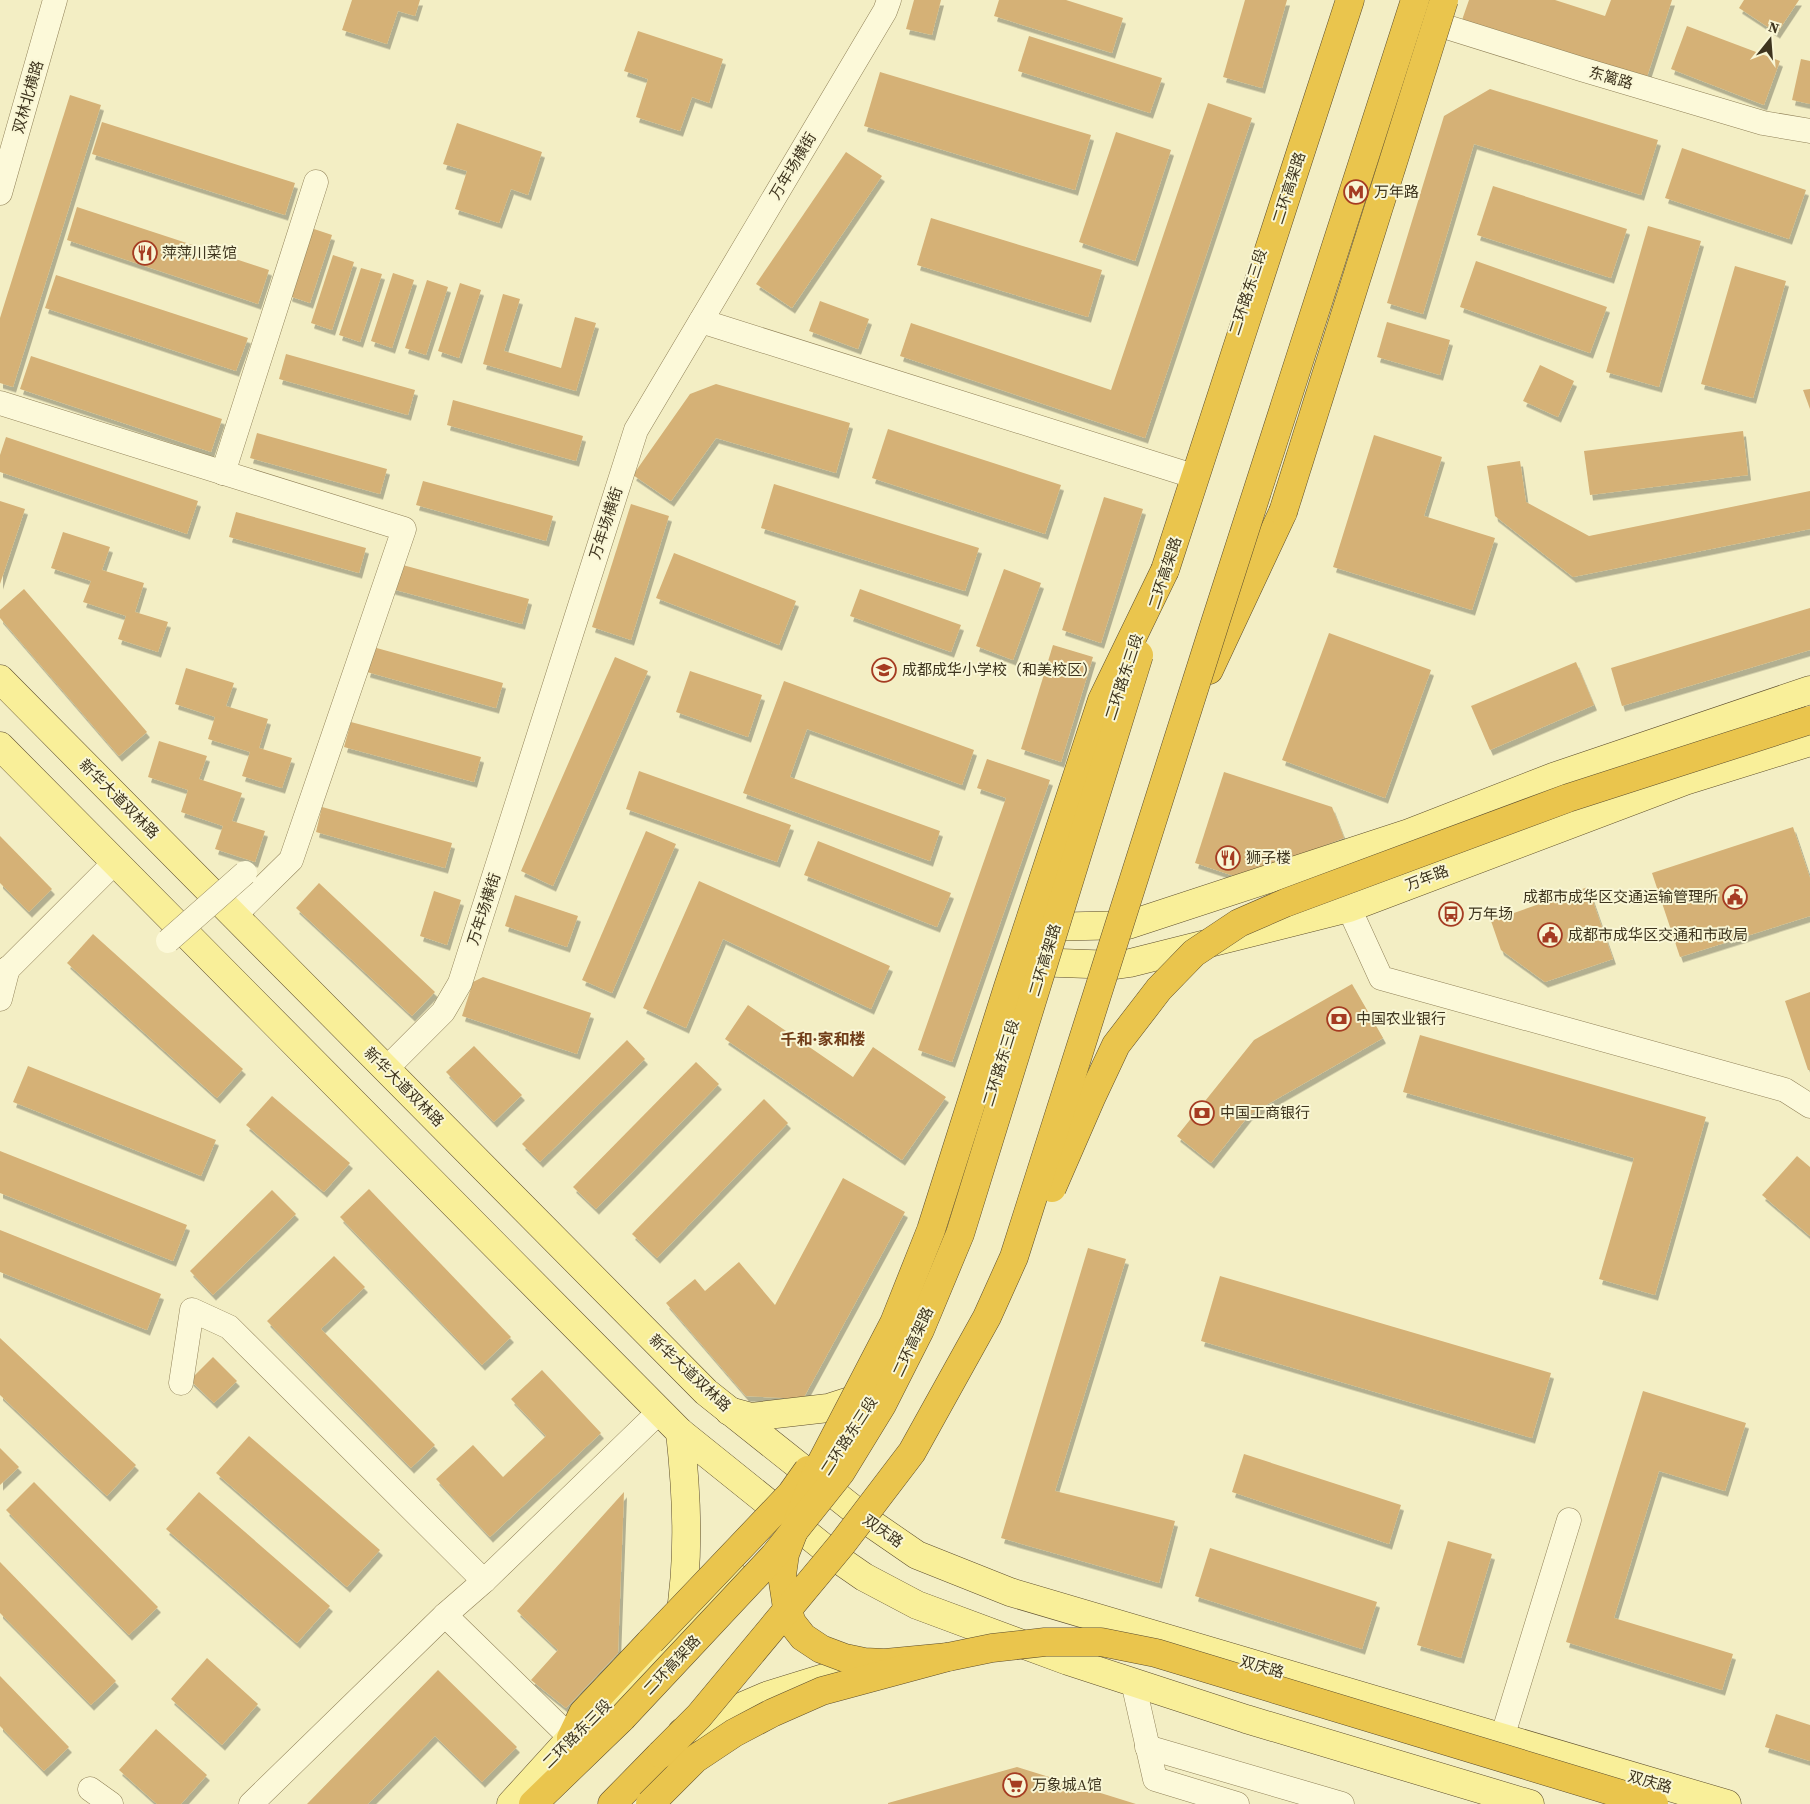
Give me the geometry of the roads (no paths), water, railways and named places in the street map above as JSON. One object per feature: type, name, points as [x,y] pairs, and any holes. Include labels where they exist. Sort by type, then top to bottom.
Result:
[{"type":"highway","name":"二环高架路","points":[[533,1804],[622,1718],[774,1556],[841,1472],[882,1405],[920,1330],[960,1234],[1165,570],[1350,0]]},
{"type":"highway","points":[[1207,676],[1283,512],[1444,0]]},
{"type":"highway","points":[[1014,1258],[1215,623],[1416,5]]},
{"type":"highway","points":[[948,1657],[885,1663],[864,1662],[845,1658],[822,1649],[803,1637],[792,1623],[784,1592],[782,1575],[785,1554],[804,1503],[836,1433],[894,1323],[931,1230],[1102,700],[1165,570]]},
{"type":"highway","points":[[612,1804],[699,1716],[842,1544],[912,1452],[987,1317],[1014,1258],[1059,1175],[1092,1096],[1116,1045],[1159,990],[1194,953],[1239,923],[1285,903],[1568,798],[1810,720]]},
{"type":"highway","points":[[572,1738],[583,1713],[664,1639],[791,1494],[836,1433]]},
{"type":"highway","points":[[650,1804],[695,1760],[734,1733],[772,1713],[822,1691],[948,1657],[992,1648],[1045,1642],[1101,1642],[1156,1653],[1654,1804]]},
{"type":"main road","name":"二环路东三段","points":[[664,1639],[792,1522],[834,1462],[893,1368],[946,1244],[1043,926],[1190,474],[1340,0]]},
{"type":"main road","points":[[597,1804],[653,1744],[715,1684],[776,1617],[872,1524],[911,1472],[1013,1287],[1207,676],[1416,5]]},
{"type":"main road","name":"新华大道双林路","points":[[0,679],[706,1392],[819,1483]]},
{"type":"main road","points":[[1043,926],[1128,925],[1409,833],[1553,777],[1810,690]]},
{"type":"main road","name":"万年路","points":[[1032,962],[1116,965],[1130,963],[1349,908],[1686,781],[1810,742]]},
{"type":"main road","points":[[0,746],[680,1432],[864,1578],[917,1605],[1068,1661],[1246,1719],[1530,1804]]},
{"type":"main road","points":[[729,1411],[751,1417],[828,1408],[862,1397],[893,1368]]},
{"type":"main road","points":[[664,1639],[685,1590],[687,1525],[680,1432]]},
{"type":"main road","name":"双庆路","points":[[819,1483],[872,1524],[917,1555],[1010,1592],[1502,1738],[1680,1798],[1721,1803]]},
{"type":"main road","points":[[653,1744],[766,1696],[880,1662],[938,1657],[1001,1657],[1068,1661]]},
{"type":"main road","name":"二环路东三段","points":[[511,1804],[572,1738]]},
{"type":"street","name":"双林北横路","points":[[0,193],[55,0]]},
{"type":"street","name":"万年场横街","points":[[386,1069],[443,1012],[460,983],[636,430],[886,11],[889,0]]},
{"type":"street","name":"东篱路","points":[[1416,5],[1581,69],[1763,123],[1810,132]]},
{"type":"street","points":[[223,473],[316,182]]},
{"type":"street","points":[[701,321],[1190,474]]},
{"type":"street","points":[[0,403],[404,529],[291,860],[234,916]]},
{"type":"street","points":[[0,999],[4,973],[115,862]]},
{"type":"street","points":[[168,942],[244,873]]},
{"type":"street","points":[[1349,908],[1381,978],[1785,1090],[1810,1106]]},
{"type":"street","points":[[181,1383],[192,1310],[229,1327],[484,1581]]},
{"type":"street","points":[[251,1804],[445,1615],[484,1581],[660,1411]]},
{"type":"street","points":[[1502,1738],[1570,1520]]},
{"type":"street","points":[[445,1615],[572,1738]]},
{"type":"street","points":[[1133,1682],[1155,1779],[1238,1804]]},
{"type":"street","points":[[1147,1747],[1342,1804]]},
{"type":"street","points":[[90,1789],[111,1804]]},
{"type":"place","name":"万年路","points":[[1356,192]]},
{"type":"place","name":"萍萍川菜馆","points":[[145,253]]},
{"type":"place","name":"成都成华小学校（和美校区）","points":[[884,670]]},
{"type":"place","name":"狮子楼","points":[[1228,858]]},
{"type":"place","name":"成都市成华区交通运输管理所","points":[[1735,897]]},
{"type":"place","name":"万年场","points":[[1451,914]]},
{"type":"place","name":"成都市成华区交通和市政局","points":[[1550,935]]},
{"type":"place","name":"中国农业银行","points":[[1339,1019]]},
{"type":"place","name":"中国工商银行","points":[[1202,1113]]},
{"type":"place","name":"万象城A馆","points":[[1015,1785]]},
{"type":"district","name":"千和·家和楼","points":[[823,1039]]}]
